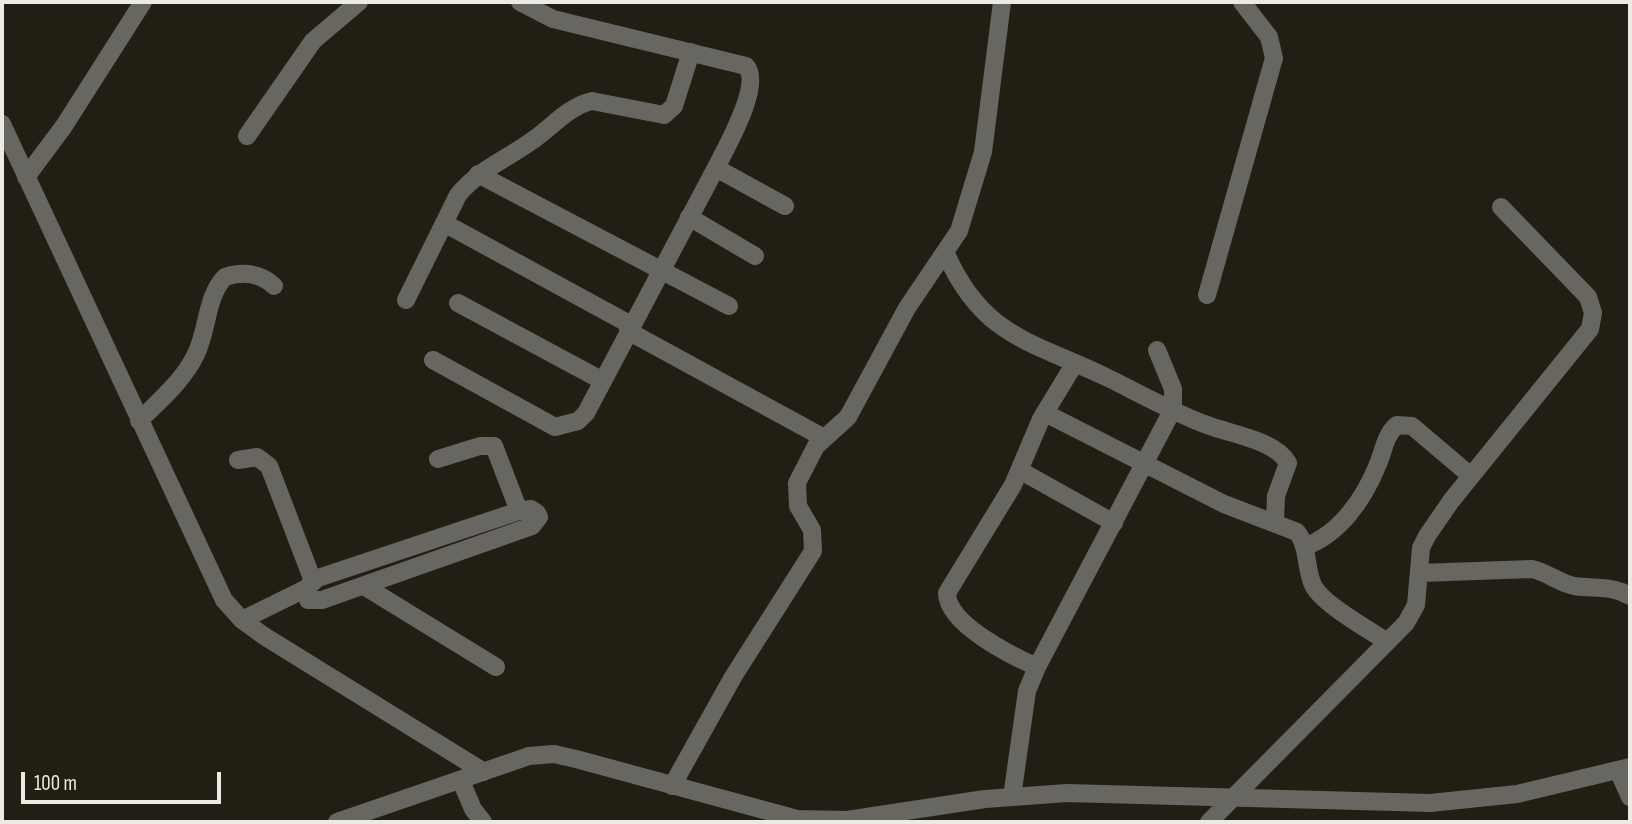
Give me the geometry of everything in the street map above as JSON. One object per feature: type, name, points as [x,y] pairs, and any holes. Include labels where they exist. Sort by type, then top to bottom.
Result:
[{"type":"street","points":[[26,177],[64,126],[143,2]]},
{"type":"street","points":[[247,136],[313,41],[359,2]]},
{"type":"street","points":[[433,360],[555,427],[579,421],[586,413],[735,130],[751,75],[746,66],[553,19],[520,2]]},
{"type":"street","points":[[672,786],[733,677],[813,551],[812,530],[798,506],[796,495],[805,464],[824,438],[848,417],[907,308],[959,232],[983,152],[1002,2]]},
{"type":"street","points":[[1207,295],[1274,58],[1269,37],[1242,2]]},
{"type":"street","points":[[406,300],[458,195],[478,174],[531,141],[581,103],[606,103],[664,115],[674,106],[691,52]]},
{"type":"street","points":[[2,124],[207,569],[224,600],[242,621],[484,772]]},
{"type":"street","points":[[716,168],[785,205]]},
{"type":"street","points":[[478,174],[729,306]]},
{"type":"street","points":[[1209,822],[1406,623],[1416,605],[1421,548],[1427,536],[1593,322],[1592,305],[1588,297],[1501,207]]},
{"type":"street","points":[[689,217],[755,256]]},
{"type":"street","points":[[444,223],[824,438]]},
{"type":"street","points":[[946,254],[965,292],[994,322],[1028,344],[1208,425],[1249,438],[1286,459],[1288,469],[1276,496],[1275,522]]},
{"type":"street","points":[[139,421],[176,382],[197,354],[215,290],[225,277],[246,274],[259,276],[274,286]]},
{"type":"street","points":[[458,303],[603,381]]},
{"type":"street","points":[[1012,797],[1025,702],[1037,667],[1173,409],[1173,389],[1157,350]]},
{"type":"street","points":[[1037,667],[992,646],[947,600],[950,584],[1021,471],[1045,412],[1075,363]]},
{"type":"street","points":[[1045,412],[1224,504],[1297,532],[1304,547],[1309,574],[1319,595],[1387,642]]},
{"type":"street","points":[[1304,547],[1322,541],[1341,526],[1370,480],[1388,435],[1397,425],[1412,426],[1471,476]]},
{"type":"street","points":[[438,459],[480,446],[494,446],[519,511]]},
{"type":"street","points":[[237,460],[257,457],[269,466],[309,585],[308,600],[315,601],[364,586],[537,522],[537,513],[531,509],[519,511],[309,585],[242,621]]},
{"type":"street","points":[[1021,471],[1114,523]]},
{"type":"street","points":[[1420,573],[1532,569],[1545,572],[1566,583],[1608,587],[1630,596]]},
{"type":"street","points":[[364,586],[496,667]]},
{"type":"street","points":[[337,822],[529,756],[554,754],[784,816],[822,821],[1012,797],[1067,793],[1430,803],[1517,793],[1624,769],[1630,797]]},
{"type":"street","points":[[461,780],[473,809],[483,822]]}]
